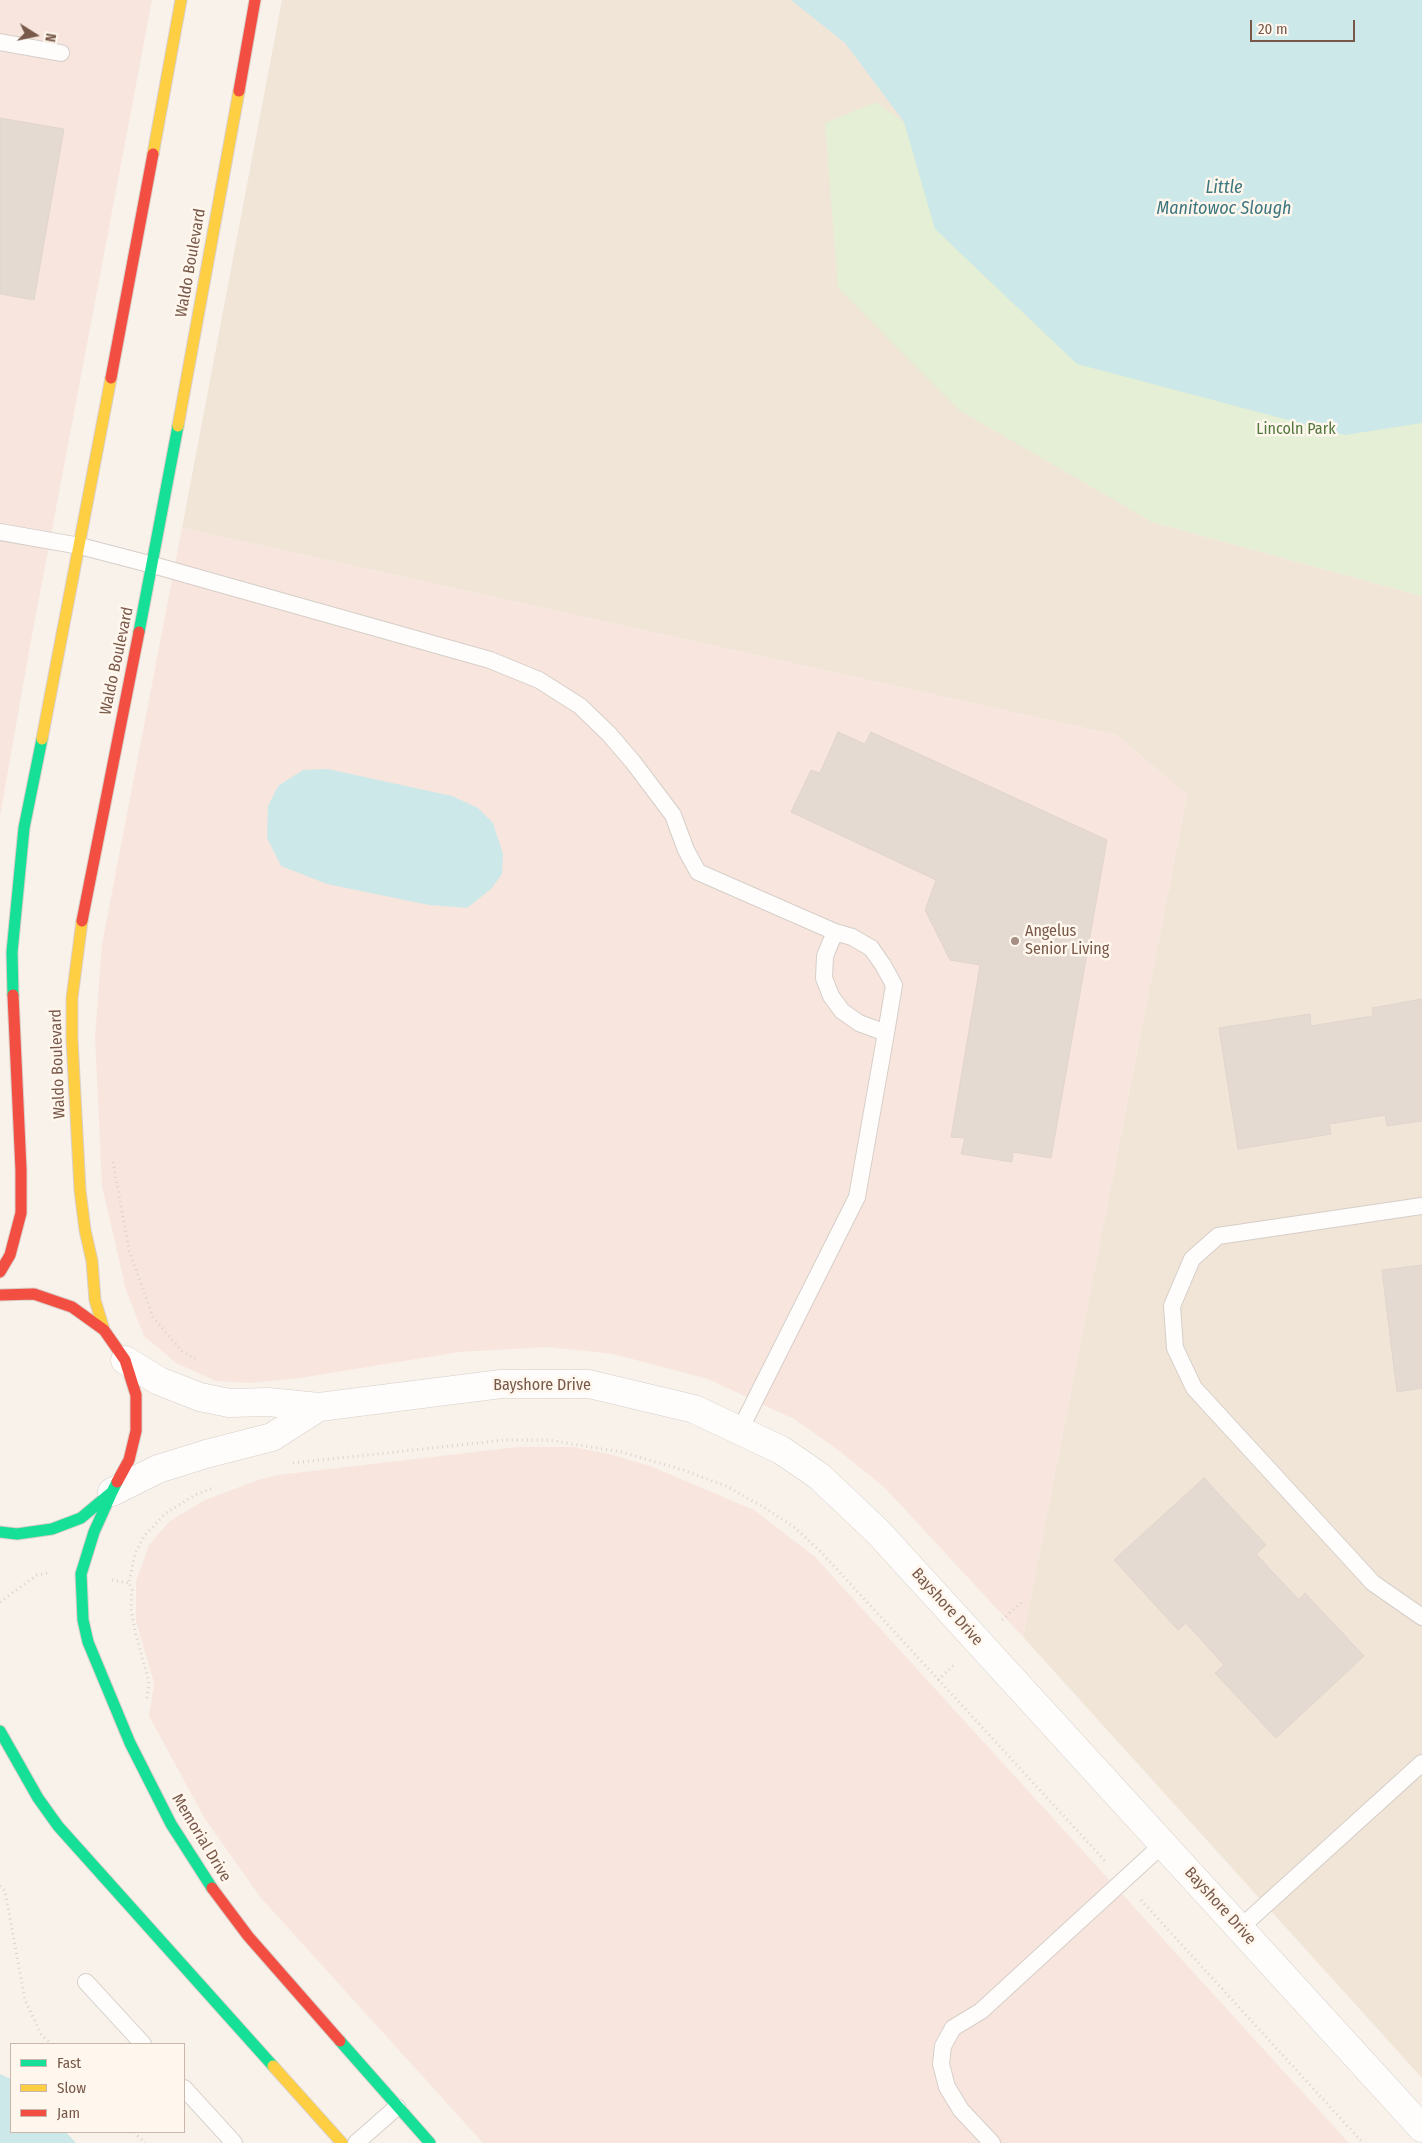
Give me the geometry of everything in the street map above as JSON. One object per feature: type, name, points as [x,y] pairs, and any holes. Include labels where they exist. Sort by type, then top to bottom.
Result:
[{"type":"main road","points":[[0,1272],[10,1255],[21,1213],[12,952],[24,828],[80,546],[181,0]]},
{"type":"main road","name":"Waldo Boulevard","points":[[104,1330],[96,1300],[92,1261],[85,1230],[80,1190],[74,1092],[72,998],[86,895],[153,565],[255,0]]},
{"type":"main road","points":[[0,1295],[34,1294],[72,1307],[104,1330]]},
{"type":"main road","name":"Memorial Drive","points":[[104,1330],[125,1360],[136,1395],[136,1431],[129,1460],[94,1532],[81,1574],[83,1620],[88,1642],[130,1743],[171,1824],[202,1874],[248,1936],[430,2143]]},
{"type":"main road","points":[[0,1532],[17,1534],[52,1529],[81,1518],[112,1492]]},
{"type":"main road","points":[[0,1731],[32,1790],[58,1826],[342,2143]]},
{"type":"street","points":[[125,1360],[159,1381],[200,1396],[230,1403],[268,1402],[319,1407]]},
{"type":"street","name":"Bayshore Drive","points":[[319,1407],[501,1384],[589,1384],[694,1409],[781,1450],[819,1476],[879,1533],[1422,2128]]},
{"type":"street","points":[[112,1492],[158,1469],[272,1437],[319,1407]]},
{"type":"lane","points":[[0,42],[61,53]]},
{"type":"lane","points":[[0,532],[80,546],[153,565],[490,660],[539,680],[580,706],[609,734],[633,762],[673,815],[686,850],[698,872],[835,932],[852,937],[871,948],[884,965],[894,985],[857,1198],[740,1430]]},
{"type":"lane","points":[[835,932],[825,956],[824,978],[831,996],[842,1011],[859,1023],[886,1033]]},
{"type":"lane","points":[[1422,1206],[1218,1236],[1192,1259],[1172,1306],[1175,1348],[1194,1388],[1373,1583],[1422,1617]]},
{"type":"lane","points":[[1240,1928],[1422,1763]]},
{"type":"lane","points":[[992,2143],[961,2110],[947,2087],[941,2064],[943,2046],[952,2028],[981,2011],[1163,1844]]},
{"type":"lane","points":[[86,1982],[142,2043]]},
{"type":"lane","points":[[185,2089],[234,2143]]},
{"type":"lane","points":[[356,2143],[397,2107]]},
{"type":"path","points":[[115,1167],[129,1250],[153,1317],[161,1329],[182,1351],[195,1359],[209,1363],[200,1396]]},
{"type":"path","points":[[286,1464],[505,1440],[548,1440],[621,1452],[683,1470],[726,1486],[765,1508],[794,1527],[821,1552],[1364,2143]]},
{"type":"path","points":[[130,1743],[146,1708],[149,1682],[135,1631],[132,1590],[129,1583],[135,1554],[144,1536],[155,1523],[195,1495],[219,1486],[206,1454]]},
{"type":"path","points":[[0,1886],[5,1891],[25,2000],[41,2034],[50,2043]]},
{"type":"path","points":[[135,2133],[144,2143]]},
{"type":"shaded area","points":[[0,0],[152,0],[30,646],[0,816]]},
{"type":"shaded area","points":[[282,0],[1238,0],[1152,522],[1422,596],[1422,2078],[1023,1637],[1187,795],[1116,735],[182,528]]},
{"type":"shaded area","points":[[182,528],[1116,735],[1187,795],[1023,1637],[884,1487],[838,1450],[794,1419],[708,1379],[613,1354],[548,1347],[459,1352],[300,1378],[250,1383],[216,1381],[176,1363],[144,1336],[126,1290],[102,1186],[95,1037],[102,944]]},
{"type":"shaded area","points":[[518,1447],[573,1447],[609,1454],[650,1466],[754,1510],[815,1557],[1349,2143],[483,2143],[261,1898],[205,1819],[149,1716],[154,1683],[136,1621],[136,1581],[149,1545],[170,1521],[205,1500],[258,1480],[278,1475]]},
{"type":"green space","name":"Lincoln Park","points":[[1422,0],[1422,596],[1152,522],[959,410],[838,288],[825,123],[876,102],[1136,288]]},
{"type":"water","name":"Little Manitowoc Slough","points":[[791,0],[1422,0],[1422,423],[1345,435],[1077,364],[935,229],[904,122],[845,43]]},
{"type":"water","points":[[328,769],[452,796],[478,808],[493,823],[503,854],[502,874],[491,889],[467,908],[429,905],[327,884],[281,866],[267,838],[268,806],[278,786],[303,770]]},
{"type":"water","points":[[0,2074],[10,2079],[10,2133],[67,2133],[76,2143],[0,2143]]},
{"type":"building","points":[[0,118],[64,129],[34,300],[0,294]]},
{"type":"building","name":"Angelus Senior Living","points":[[838,732],[865,744],[871,732],[1107,840],[1051,1158],[1013,1152],[1012,1162],[961,1154],[965,1138],[951,1137],[980,965],[950,960],[925,910],[936,880],[791,812],[811,770],[820,773]]},
{"type":"building","points":[[1422,999],[1422,1121],[1387,1126],[1385,1115],[1329,1124],[1331,1134],[1238,1149],[1219,1028],[1310,1014],[1311,1026],[1373,1016],[1372,1008]]},
{"type":"building","points":[[1422,1265],[1422,1388],[1397,1392],[1382,1270]]},
{"type":"building","points":[[1204,1478],[1266,1545],[1256,1554],[1299,1600],[1305,1593],[1364,1656],[1276,1738],[1215,1673],[1224,1665],[1186,1623],[1178,1630],[1114,1560]]},
{"type":"traffic: fast","points":[[139,632],[178,426]]},
{"type":"traffic: fast","points":[[13,995],[12,952],[24,828],[42,739]]},
{"type":"traffic: fast","points":[[0,1532],[17,1534],[52,1529],[81,1518],[112,1492],[117,1482]]},
{"type":"traffic: fast","points":[[112,1492],[94,1532],[81,1574],[83,1620],[88,1642],[130,1743],[171,1824],[212,1888]]},
{"type":"traffic: fast","points":[[0,1731],[38,1798],[58,1826],[273,2066]]},
{"type":"traffic: fast","points":[[340,2041],[430,2143]]},
{"type":"traffic: slow","points":[[153,154],[181,0]]},
{"type":"traffic: slow","points":[[178,426],[239,91]]},
{"type":"traffic: slow","points":[[42,739],[111,378]]},
{"type":"traffic: slow","points":[[82,921],[72,998],[72,1039],[80,1190],[85,1230],[92,1261],[95,1300],[104,1330]]},
{"type":"traffic: slow","points":[[273,2066],[342,2143]]},
{"type":"traffic: jam","points":[[239,91],[255,0]]},
{"type":"traffic: jam","points":[[111,378],[153,154]]},
{"type":"traffic: jam","points":[[82,921],[139,632]]},
{"type":"traffic: jam","points":[[0,1272],[10,1255],[21,1213],[21,1170],[13,995]]},
{"type":"traffic: jam","points":[[0,1295],[34,1294],[72,1307],[104,1330],[125,1360],[136,1395],[136,1431],[129,1460],[117,1482]]},
{"type":"traffic: jam","points":[[212,1888],[248,1936],[340,2041]]},
{"type":"place","name":"Angelus Senior Living","points":[[1015,941]]}]
